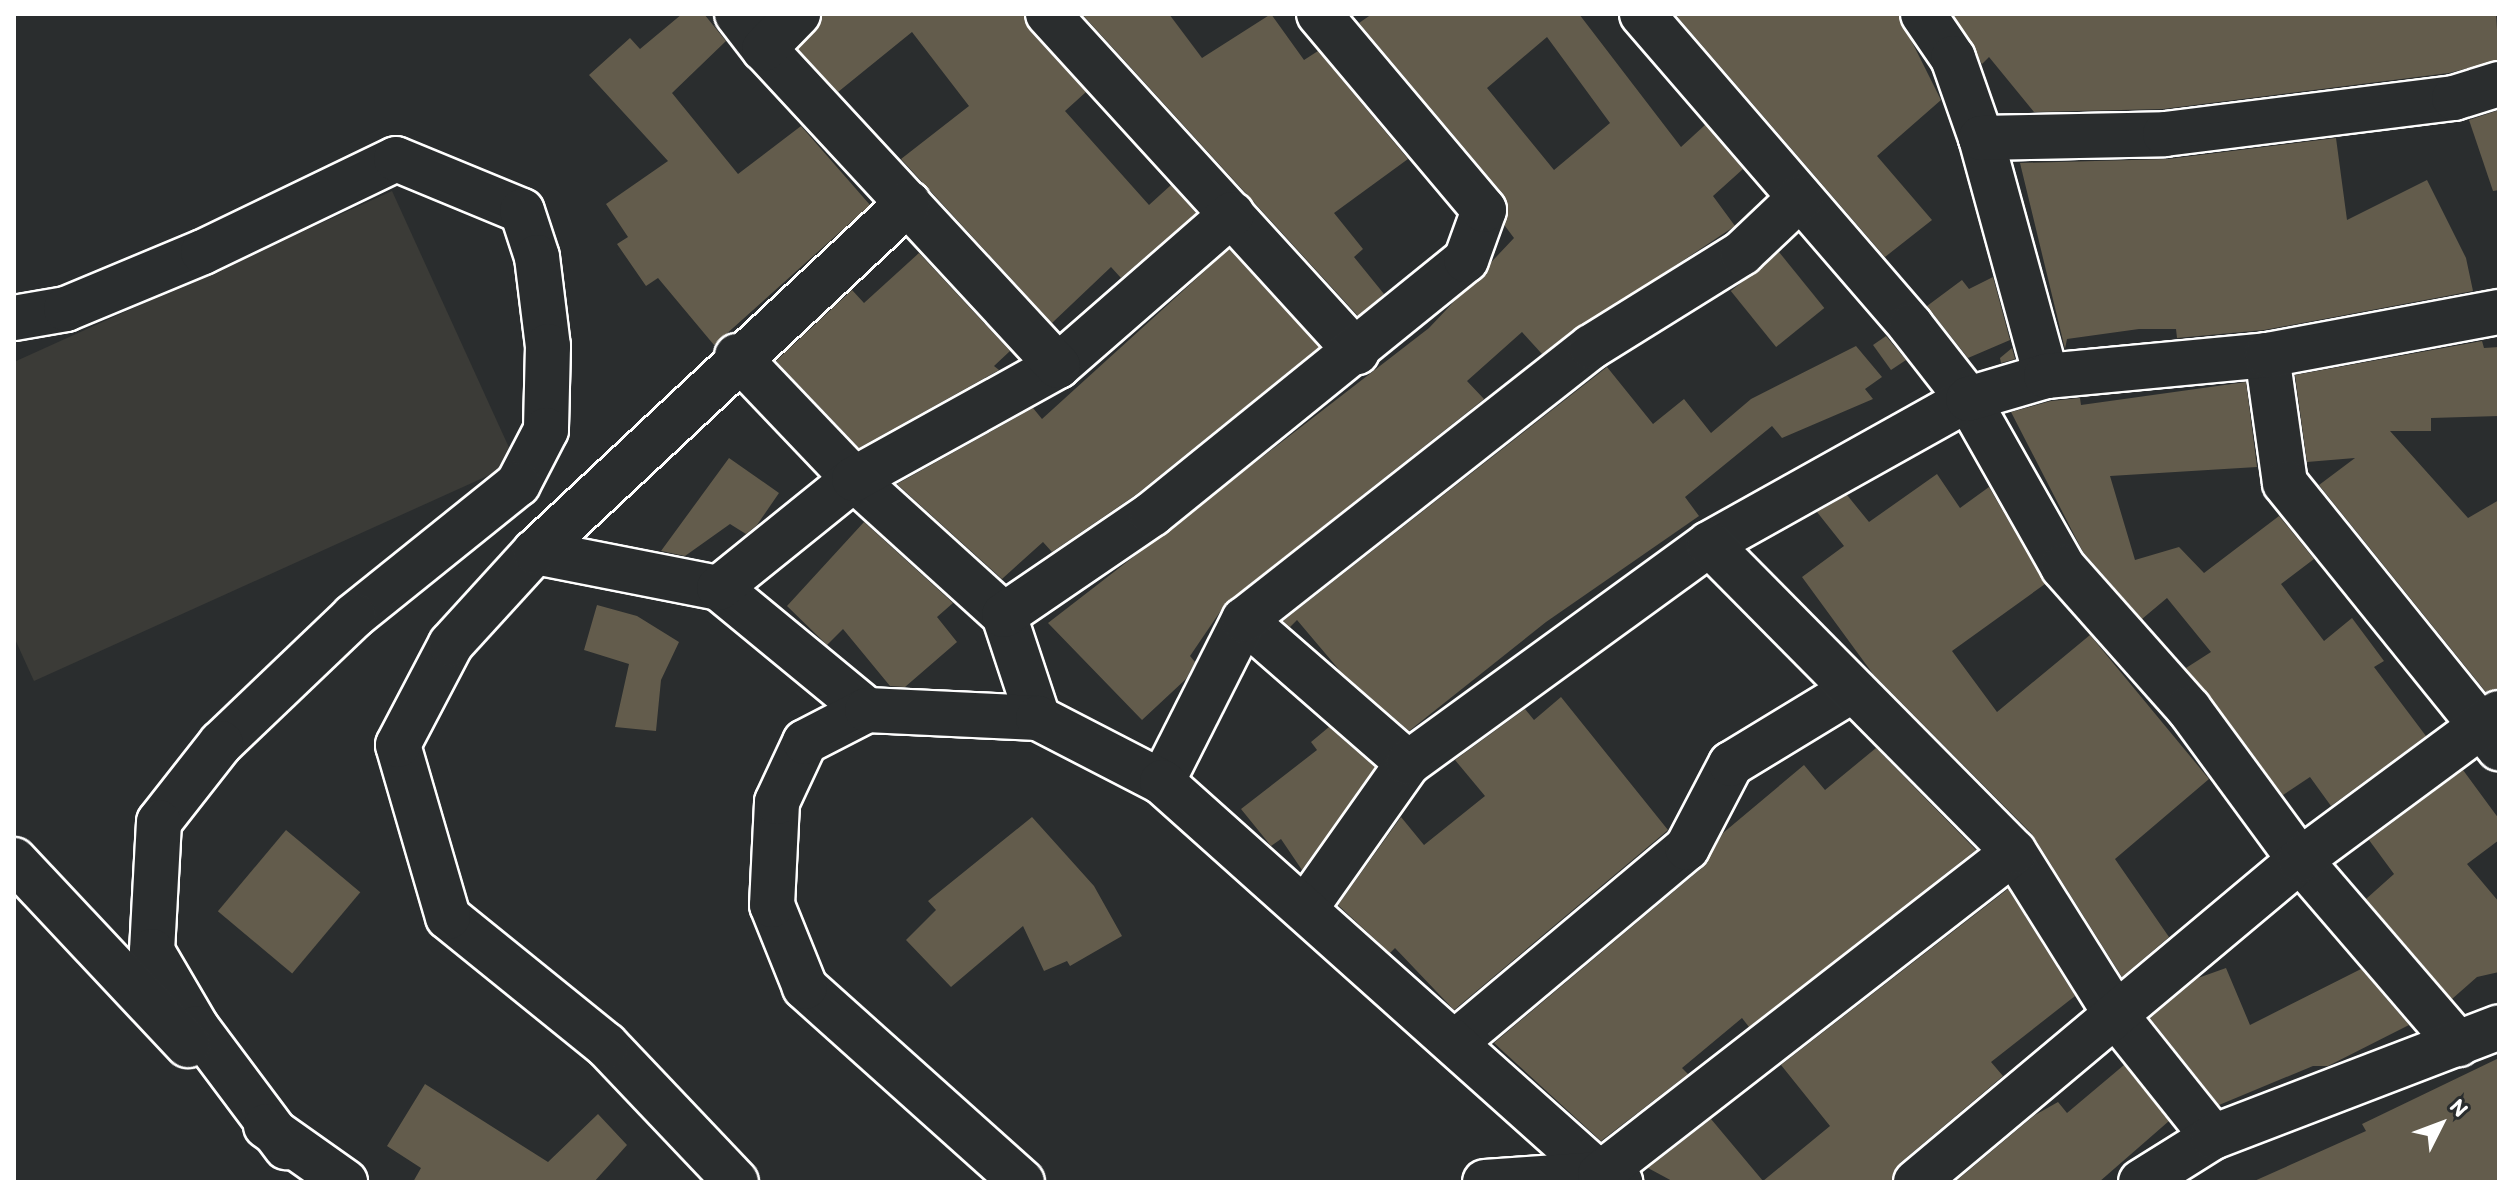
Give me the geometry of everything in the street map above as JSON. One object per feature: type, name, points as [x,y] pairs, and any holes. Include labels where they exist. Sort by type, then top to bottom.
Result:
[{"type":"street","points":[[737,14],[764,49],[1058,366]]},
{"type":"street","points":[[764,49],[798,14]]},
{"type":"street","points":[[1048,14],[1357,352]]},
{"type":"street","points":[[1004,615],[1152,514],[1357,352],[1466,260],[1484,210],[1319,14]]},
{"type":"street","points":[[1642,14],[1968,399],[2063,567],[2189,709],[2300,860],[2458,1044]]},
{"type":"street","points":[[1923,14],[1953,58],[1981,138],[2046,376]]},
{"type":"street","points":[[1981,138],[2165,134],[2454,98],[2499,84]]},
{"type":"street","points":[[14,318],[66,309],[151,274],[396,159],[522,211],[537,257],[548,346],[546,430],[518,484],[354,616],[221,743],[159,822],[152,951],[197,1028],[286,1147]]},
{"type":"street","points":[[1162,782],[1244,620],[1591,347],[1742,253],[1800,198]]},
{"type":"street","points":[[736,1182],[606,1045],[448,917],[398,745],[451,644],[535,552],[737,356],[908,203]]},
{"type":"street","points":[[719,588],[854,479],[1058,366],[1232,214]]},
{"type":"street","points":[[1307,906],[1408,763],[1709,544],[1968,399],[2046,376],[2267,355],[2499,312]]},
{"type":"street","points":[[1916,1182],[2118,1018],[2300,860],[2493,729],[2285,483],[2267,355]]},
{"type":"street","points":[[737,356],[854,479],[1004,615],[1038,718]]},
{"type":"street","points":[[1709,544],[1851,691],[2014,852],[2118,1018],[2213,1137]]},
{"type":"street","points":[[535,552],[719,588],[867,710]]},
{"type":"street","points":[[1244,620],[1408,763]]},
{"type":"street","points":[[1458,1040],[1687,848],[1731,764],[1851,691]]},
{"type":"street","points":[[1022,1182],[805,987],[772,905],[777,802],[805,742],[867,710],[1038,718],[1162,782],[1307,906],[1610,1178]]},
{"type":"street","points":[[1485,1182],[1610,1178],[2014,852]]},
{"type":"street","points":[[14,860],[286,1147],[345,1182]]},
{"type":"street","points":[[2141,1182],[2213,1137],[2499,1027]]},
{"type":"shaded area","points":[[392,191],[516,463],[34,681],[14,637],[14,362]]},
{"type":"building","points":[[682,14],[704,14],[726,41],[672,93],[738,174],[801,126],[870,205],[714,345],[658,278],[646,286],[617,244],[628,237],[606,204],[668,161],[589,75],[630,38],[640,49]]},
{"type":"building","points":[[822,14],[1024,14],[1030,31],[1086,92],[1065,111],[1149,205],[1171,185],[1196,213],[1121,278],[1111,267],[1052,323],[901,159],[969,106],[912,32],[838,92],[798,49]]},
{"type":"building","points":[[1082,14],[1169,14],[1202,58],[1271,14],[1304,60],[1318,51],[1408,159],[1334,213],[1363,249],[1354,257],[1384,294],[1358,316]]},
{"type":"building","points":[[1372,14],[1579,14],[1681,147],[1705,125],[1743,169],[1713,196],[1735,226],[1542,354],[1522,332],[1467,381],[1484,399],[1226,603],[1190,656],[1195,662],[1186,679],[1142,720],[1048,623],[1429,328],[1514,238],[1505,226],[1503,194],[1359,23]],"holes":[[[1547,37],[1610,123],[1554,170],[1487,88]]]},
{"type":"building","points":[[1675,14],[1898,14],[1941,100],[1877,156],[1932,220],[1885,257]]},
{"type":"building","points":[[1953,14],[2496,14],[2499,60],[2449,73],[2163,109],[2034,112],[1989,57],[1982,64]]},
{"type":"building","points":[[2499,110],[2499,190],[2493,191],[2469,120]]},
{"type":"building","points":[[2336,138],[2347,220],[2427,180],[2466,258],[2473,291],[2264,330],[2177,338],[2176,329],[2139,329],[2067,339],[2065,349],[2020,163],[2168,159]]},
{"type":"building","points":[[1229,249],[1319,347],[1137,494],[1052,552],[1043,542],[1002,579],[897,484],[1033,408],[1042,419]]},
{"type":"building","points":[[1779,252],[1824,308],[1776,347],[1731,291]]},
{"type":"building","points":[[919,253],[1010,351],[994,366],[999,370],[859,448],[776,361],[852,290],[864,303]]},
{"type":"building","points":[[1993,277],[2010,340],[1968,358],[1927,306],[1962,280],[1969,289]]},
{"type":"building","points":[[1886,336],[1906,360],[1891,370],[1873,345]]},
{"type":"building","points":[[2482,341],[2484,348],[2499,347],[2499,416],[2431,418],[2431,431],[2390,431],[2468,518],[2499,500],[2499,688],[2486,692],[2319,485],[2355,458],[2307,462],[2295,375]]},
{"type":"building","points":[[1856,346],[1882,377],[1865,389],[1873,399],[1782,438],[1772,426],[1685,497],[1699,516],[1546,622],[1409,731],[1341,672],[1297,620],[1290,627],[1283,621],[1607,367],[1653,424],[1684,399],[1711,433],[1751,399]]},
{"type":"building","points":[[2012,348],[2015,359],[2001,363],[2000,358]]},
{"type":"building","points":[[2246,382],[2257,467],[2110,476],[2135,560],[2179,547],[2204,573],[2279,516],[2314,559],[2281,584],[2324,641],[2352,618],[2384,661],[2374,667],[2426,736],[2331,806],[2310,777],[2283,795],[2186,668],[2211,652],[2167,598],[2142,619],[2083,552],[2011,412],[2051,401],[2080,398],[2081,405]]},
{"type":"building","points":[[729,458],[779,493],[757,525],[746,534],[730,524],[685,556],[661,551]]},
{"type":"building","points":[[1937,474],[1960,508],[1989,487],[2045,584],[1952,651],[1997,712],[2090,635],[2209,779],[2115,859],[2169,937],[2122,977],[2032,834],[1873,674],[1802,577],[1844,546],[1817,512],[1847,495],[1869,522]]},
{"type":"building","points":[[864,522],[953,603],[937,617],[957,642],[905,687],[890,686],[843,629],[827,645],[787,606]]},
{"type":"building","points":[[597,605],[637,616],[679,642],[661,680],[656,731],[615,727],[629,664],[584,650]]},
{"type":"building","points":[[1561,697],[1668,830],[1454,1010],[1395,948],[1390,953],[1338,905],[1401,817],[1424,845],[1485,796],[1455,760],[1525,709],[1534,720]]},
{"type":"building","points":[[1329,727],[1375,767],[1302,870],[1281,839],[1271,846],[1241,809],[1317,750],[1311,742]]},
{"type":"building","points":[[1876,748],[1976,850],[1749,1027],[1742,1018],[1682,1068],[1688,1074],[1601,1141],[1494,1043],[1703,867],[1723,833],[1804,765],[1825,790]]},
{"type":"building","points":[[2463,770],[2499,819],[2499,840],[2467,864],[2499,902],[2499,972],[2477,977],[2452,999],[2366,899],[2394,874],[2369,840]]},
{"type":"building","points":[[1032,817],[1094,886],[1122,936],[1070,966],[1067,961],[1044,971],[1023,926],[951,987],[906,940],[936,910],[928,901]]},
{"type":"building","points":[[286,830],[360,892],[292,974],[218,911]]},
{"type":"building","points":[[2008,889],[2075,996],[1991,1062],[2003,1076],[1900,1163],[1892,1182],[1674,1182],[1648,1168],[1711,1119],[1763,1181],[1830,1126],[1781,1065]]},
{"type":"building","points":[[2226,968],[2250,1025],[2361,969],[2409,1025],[2328,1066],[2313,1066],[2219,1105],[2150,1018],[2198,978]]},
{"type":"building","points":[[2499,1058],[2499,1182],[2252,1182],[2366,1131],[2362,1124]]},
{"type":"building","points":[[2124,1065],[2169,1121],[2099,1182],[1955,1182],[2035,1115],[2058,1102],[2067,1113]]},
{"type":"building","points":[[425,1084],[548,1162],[598,1114],[627,1145],[594,1182],[413,1182],[421,1168],[387,1146]]}]
